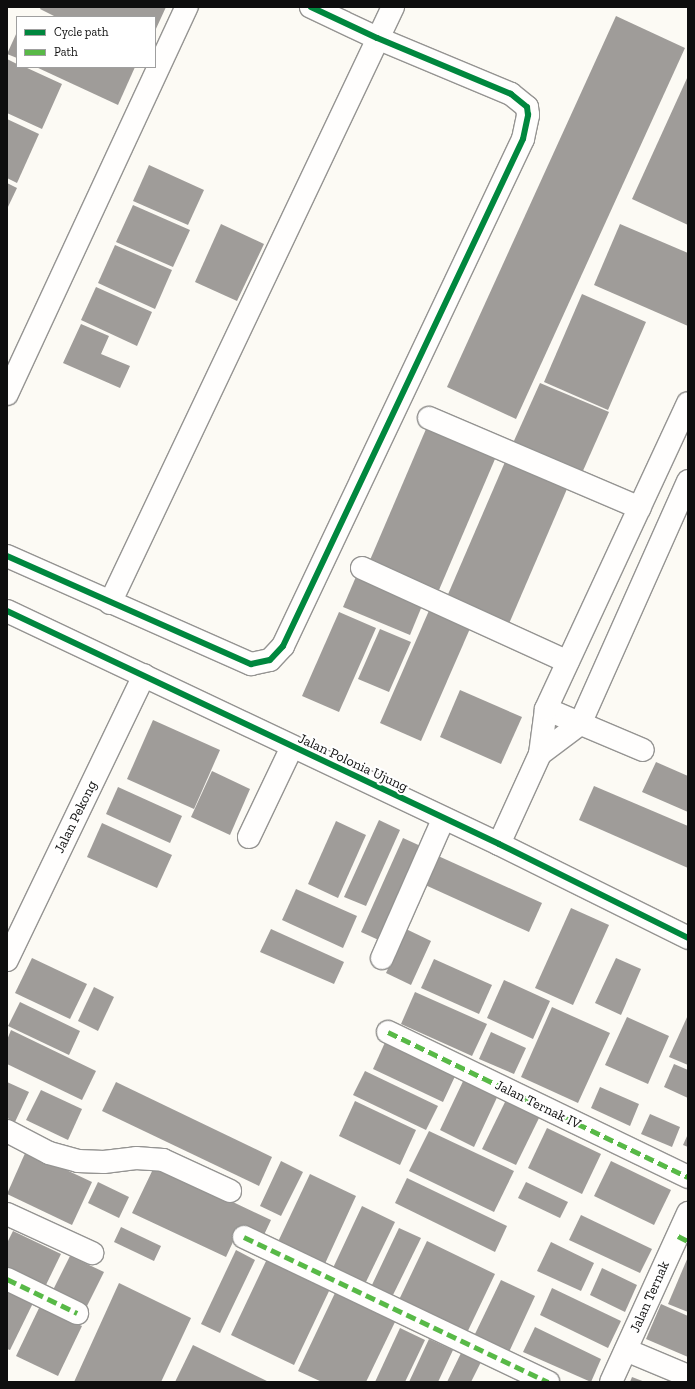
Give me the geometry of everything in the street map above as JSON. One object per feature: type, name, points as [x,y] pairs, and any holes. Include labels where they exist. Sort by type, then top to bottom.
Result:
[{"type":"street","points":[[7,394],[186,7]]},
{"type":"street","points":[[7,556],[110,603],[251,664],[265,662],[277,654],[523,139],[528,125],[527,107],[511,94],[378,38],[311,7]]},
{"type":"street","points":[[110,603],[393,7]]},
{"type":"street","points":[[499,844],[540,754],[546,709],[688,402]]},
{"type":"street","points":[[429,418],[640,508]]},
{"type":"street","points":[[540,754],[580,724],[688,481]]},
{"type":"street","points":[[362,568],[568,662]]},
{"type":"street","name":"Jalan Polonia Ujung","points":[[7,611],[144,675],[443,820],[499,844],[688,938]]},
{"type":"street","name":"Jalan Pekong","points":[[7,960],[144,675]]},
{"type":"street","points":[[546,709],[643,750]]},
{"type":"street","points":[[249,837],[292,748]]},
{"type":"street","points":[[382,958],[443,820]]},
{"type":"street","name":"Jalan Ternak IV","points":[[388,1032],[688,1177]]},
{"type":"street","points":[[7,1131],[49,1153],[73,1160],[104,1162],[150,1157],[163,1160],[230,1191]]},
{"type":"street","name":"Jalan Ternak","points":[[611,1382],[683,1238],[688,1212]]},
{"type":"street","points":[[7,1214],[92,1253]]},
{"type":"street","points":[[244,1237],[548,1382]]},
{"type":"street","points":[[7,1279],[77,1313]]},
{"type":"street","points":[[626,1350],[688,1376]]},
{"type":"building","points":[[41,7],[166,7],[156,29],[156,16],[54,16],[40,9]]},
{"type":"building","points":[[616,16],[685,48],[516,419],[447,387]]},
{"type":"building","points":[[16,34],[16,58],[7,54]]},
{"type":"building","points":[[7,59],[16,64],[16,68],[27,68],[62,84],[42,129],[7,113]]},
{"type":"building","points":[[38,68],[135,68],[118,105]]},
{"type":"building","points":[[688,76],[688,225],[632,199]]},
{"type":"building","points":[[7,119],[39,134],[17,183],[7,178]]},
{"type":"building","points":[[149,165],[204,190],[188,225],[133,201]]},
{"type":"building","points":[[7,183],[17,188],[7,209]]},
{"type":"building","points":[[133,205],[190,230],[173,267],[116,242]]},
{"type":"building","points":[[221,224],[264,244],[237,301],[195,282]]},
{"type":"building","points":[[620,224],[688,253],[688,326],[594,285]]},
{"type":"building","points":[[115,245],[172,270],[155,309],[98,283]]},
{"type":"building","points":[[96,287],[152,312],[137,346],[81,320]]},
{"type":"building","points":[[582,294],[646,322],[608,410],[544,382]]},
{"type":"building","points":[[81,324],[109,336],[101,354],[130,366],[120,388],[63,363]]},
{"type":"building","points":[[540,383],[609,412],[582,473],[513,443]]},
{"type":"building","points":[[429,422],[498,452],[439,590],[370,560]]},
{"type":"building","points":[[508,455],[570,482],[508,626],[446,599]]},
{"type":"building","points":[[358,572],[424,601],[410,635],[343,607]]},
{"type":"building","points":[[431,606],[472,624],[421,741],[380,723]]},
{"type":"building","points":[[339,612],[376,628],[339,712],[302,696]]},
{"type":"building","points":[[380,629],[411,642],[389,692],[358,679]]},
{"type":"building","points":[[460,690],[522,717],[501,764],[440,737]]},
{"type":"building","points":[[153,720],[220,750],[194,809],[127,779]]},
{"type":"building","points":[[656,762],[688,776],[688,812],[642,792]]},
{"type":"building","points":[[212,771],[250,789],[230,835],[191,817]]},
{"type":"building","points":[[594,786],[688,826],[688,868],[579,820]]},
{"type":"building","points":[[118,787],[182,816],[170,843],[106,814]]},
{"type":"building","points":[[379,820],[400,830],[366,906],[344,897]]},
{"type":"building","points":[[336,821],[366,835],[338,898],[308,884]]},
{"type":"building","points":[[102,823],[172,855],[157,888],[87,857]]},
{"type":"building","points":[[403,838],[425,848],[383,942],[361,932]]},
{"type":"building","points":[[436,855],[542,903],[529,932],[423,884]]},
{"type":"building","points":[[296,889],[357,916],[343,948],[282,920]]},
{"type":"building","points":[[571,908],[609,925],[573,1005],[535,988]]},
{"type":"building","points":[[271,929],[344,962],[334,984],[260,952]]},
{"type":"building","points":[[406,929],[431,941],[411,985],[386,973]]},
{"type":"building","points":[[32,958],[87,984],[70,1019],[15,993]]},
{"type":"building","points":[[616,958],[641,969],[621,1015],[595,1003]]},
{"type":"building","points":[[434,959],[492,985],[479,1014],[421,988]]},
{"type":"building","points":[[504,980],[550,1001],[533,1039],[487,1018]]},
{"type":"building","points":[[94,987],[114,997],[98,1031],[78,1021]]},
{"type":"building","points":[[415,992],[487,1024],[472,1056],[401,1024]]},
{"type":"building","points":[[20,1002],[80,1031],[69,1055],[8,1026]]},
{"type":"building","points":[[552,1007],[610,1033],[578,1103],[521,1077]]},
{"type":"building","points":[[688,1015],[688,1065],[669,1057]]},
{"type":"building","points":[[627,1017],[669,1036],[648,1084],[605,1065]]},
{"type":"building","points":[[11,1030],[96,1071],[82,1100],[7,1064],[7,1040]]},
{"type":"building","points":[[491,1032],[526,1048],[514,1074],[479,1059]]},
{"type":"building","points":[[387,1038],[457,1072],[443,1102],[373,1069]]},
{"type":"building","points":[[674,1064],[688,1070],[688,1098],[664,1087]]},
{"type":"building","points":[[365,1071],[438,1106],[426,1130],[353,1095]]},
{"type":"building","points":[[466,1075],[500,1091],[474,1147],[440,1130]]},
{"type":"building","points":[[7,1082],[29,1092],[15,1122],[7,1118]]},
{"type":"building","points":[[116,1082],[272,1157],[259,1186],[102,1111]]},
{"type":"building","points":[[600,1087],[639,1104],[630,1126],[591,1108]]},
{"type":"building","points":[[41,1090],[82,1109],[68,1140],[26,1120]]},
{"type":"building","points":[[506,1100],[540,1116],[516,1165],[482,1149]]},
{"type":"building","points":[[355,1101],[416,1130],[400,1165],[339,1136]]},
{"type":"building","points":[[650,1114],[680,1127],[672,1147],[641,1134]]},
{"type":"building","points":[[547,1128],[601,1154],[582,1194],[528,1168]]},
{"type":"building","points":[[429,1131],[514,1171],[494,1212],[409,1171]]},
{"type":"building","points":[[688,1134],[688,1147],[683,1145]]},
{"type":"building","points":[[26,1151],[92,1182],[72,1225],[7,1194]]},
{"type":"building","points":[[281,1161],[303,1172],[281,1216],[260,1206]]},
{"type":"building","points":[[611,1161],[671,1190],[654,1225],[594,1196]]},
{"type":"building","points":[[155,1165],[271,1220],[262,1239],[239,1229],[226,1257],[132,1213]]},
{"type":"building","points":[[310,1174],[356,1196],[323,1268],[276,1246]]},
{"type":"building","points":[[407,1178],[507,1226],[495,1252],[395,1203]]},
{"type":"building","points":[[98,1182],[129,1197],[119,1218],[88,1203]]},
{"type":"building","points":[[526,1182],[568,1202],[560,1218],[518,1198]]},
{"type":"building","points":[[362,1206],[395,1222],[364,1286],[332,1270]]},
{"type":"building","points":[[581,1215],[652,1249],[640,1273],[569,1240]]},
{"type":"building","points":[[121,1227],[161,1246],[154,1261],[114,1242]]},
{"type":"building","points":[[399,1228],[421,1238],[392,1297],[371,1287]]},
{"type":"building","points":[[13,1231],[61,1254],[44,1289],[7,1271],[7,1243]]},
{"type":"building","points":[[427,1241],[495,1274],[465,1337],[397,1304]]},
{"type":"building","points":[[551,1242],[594,1263],[581,1291],[537,1271]]},
{"type":"building","points":[[236,1250],[255,1260],[220,1333],[201,1324]]},
{"type":"building","points":[[70,1256],[104,1272],[84,1312],[50,1296]]},
{"type":"building","points":[[688,1257],[688,1312],[668,1304]]},
{"type":"building","points":[[267,1259],[330,1289],[294,1365],[231,1335]]},
{"type":"building","points":[[602,1268],[637,1285],[625,1312],[590,1295]]},
{"type":"building","points":[[501,1280],[535,1296],[509,1352],[474,1336]]},
{"type":"building","points":[[119,1283],[191,1318],[161,1382],[74,1382]]},
{"type":"building","points":[[552,1288],[621,1321],[608,1348],[540,1315]]},
{"type":"building","points":[[7,1291],[33,1303],[10,1350],[7,1349]]},
{"type":"building","points":[[335,1293],[395,1322],[366,1382],[322,1382],[298,1371]]},
{"type":"building","points":[[661,1304],[688,1316],[688,1357],[646,1339]]},
{"type":"building","points":[[40,1306],[82,1326],[58,1376],[16,1356]]},
{"type":"building","points":[[535,1327],[601,1359],[591,1382],[523,1352]]},
{"type":"building","points":[[400,1328],[425,1340],[405,1382],[375,1382]]},
{"type":"building","points":[[429,1339],[453,1350],[438,1382],[409,1382]]},
{"type":"building","points":[[193,1345],[269,1382],[175,1382]]},
{"type":"building","points":[[463,1349],[483,1358],[471,1382],[447,1382]]},
{"type":"building","points":[[632,1377],[645,1382],[630,1382]]},
{"type":"marked path","points":[[388,1032],[688,1177]]},
{"type":"marked path","points":[[678,1236],[688,1241]]},
{"type":"marked path","points":[[244,1237],[548,1382]]},
{"type":"marked path","points":[[7,1279],[77,1313]]},
{"type":"cycle path","points":[[7,556],[251,664],[270,660],[283,646],[523,139],[528,115],[527,107],[511,94],[377,38],[311,7]]},
{"type":"cycle path","points":[[7,611],[499,844],[688,938]]}]
